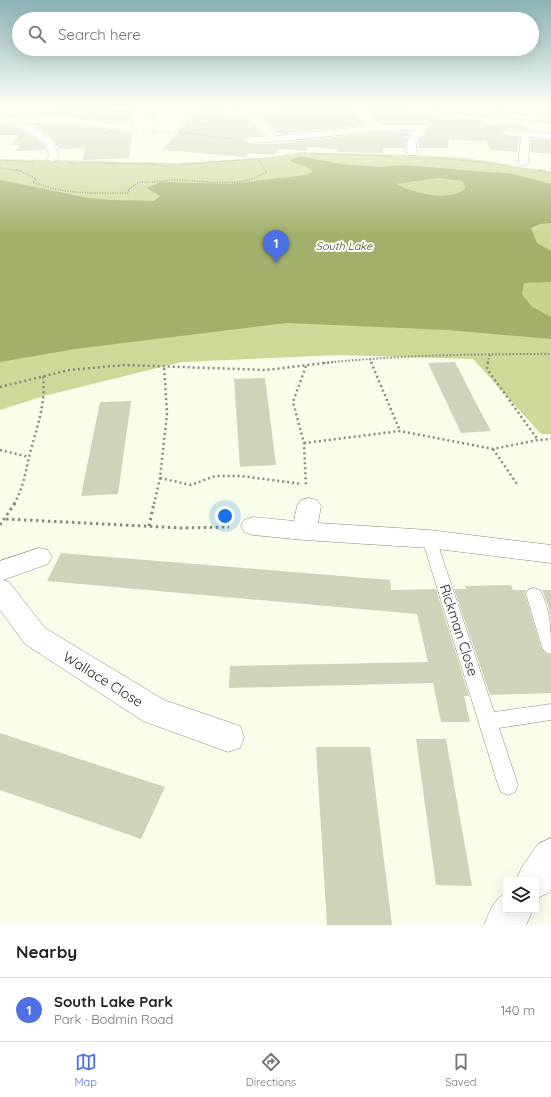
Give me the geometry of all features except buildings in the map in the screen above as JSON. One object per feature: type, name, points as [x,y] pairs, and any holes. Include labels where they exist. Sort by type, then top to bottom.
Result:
[{"type":"street","points":[[50,149],[53,157],[66,159]]},
{"type":"street","points":[[525,149],[524,161],[536,165]]},
{"type":"street","points":[[304,531],[308,495]]},
{"type":"street","points":[[253,526],[304,531],[430,538],[551,554]]},
{"type":"street","points":[[0,571],[39,557]]},
{"type":"street","name":"Wallace Close","points":[[0,589],[35,636],[154,712],[228,737]]},
{"type":"street","points":[[537,877],[551,858]]},
{"type":"street","points":[[504,925],[511,913]]},
{"type":"lane","name":"Rickman Close","points":[[430,538],[508,784]]},
{"type":"lane","points":[[534,594],[551,647]]},
{"type":"lane","points":[[488,721],[551,712]]},
{"type":"path","points":[[310,154],[353,156],[406,152]]},
{"type":"path","points":[[66,159],[167,166],[257,160],[279,157]]},
{"type":"path","points":[[428,157],[461,159],[509,166]]},
{"type":"path","points":[[0,160],[35,162]]},
{"type":"path","points":[[0,168],[21,171],[36,179],[34,183],[44,184],[56,190],[98,193],[128,193],[129,189],[139,182],[149,183],[178,180],[213,183],[241,182],[258,177],[266,172],[265,168],[257,160]]},
{"type":"path","points":[[536,165],[551,172]]},
{"type":"path","points":[[0,387],[69,370],[125,365],[266,370],[370,359],[464,354],[551,354]]},
{"type":"path","points":[[490,354],[487,369],[538,440]]},
{"type":"path","points":[[370,359],[400,431]]},
{"type":"path","points":[[149,526],[160,478],[167,413],[164,366]]},
{"type":"path","points":[[160,478],[190,485],[214,476],[241,476],[308,495],[304,443],[293,402],[306,366]]},
{"type":"path","points":[[0,525],[6,520],[23,488],[45,388],[43,376]]},
{"type":"path","points":[[304,443],[400,431],[493,449],[538,440],[551,439]]},
{"type":"path","points":[[493,449],[517,484]]},
{"type":"path","points":[[0,450],[29,457]]},
{"type":"path","points":[[6,520],[182,528],[253,526]]},
{"type":"shaded area","name":"South Lake","points":[[300,152],[466,158],[551,172],[551,434],[541,434],[473,359],[338,355],[182,362],[44,396],[0,410],[0,159],[178,163],[265,158]]},
{"type":"shaded area","points":[[438,178],[462,181],[466,188],[458,193],[440,196],[421,193],[395,184]]},
{"type":"shaded area","points":[[551,282],[551,317],[531,306],[522,294],[524,283]]},
{"type":"water","name":"South Lake","points":[[302,157],[342,164],[379,167],[403,165],[513,174],[551,184],[551,223],[540,224],[531,228],[537,243],[551,251],[551,282],[524,283],[522,294],[531,306],[551,317],[551,339],[447,330],[287,323],[75,349],[0,362],[0,180],[89,198],[154,201],[160,196],[147,188],[161,182],[229,184],[307,175],[313,172],[307,167],[289,161]],"holes":[[[438,178],[462,181],[466,188],[459,193],[441,196],[412,191],[396,184]]]},
{"type":"place","name":"South Lake Park","points":[[276,263]]}]
